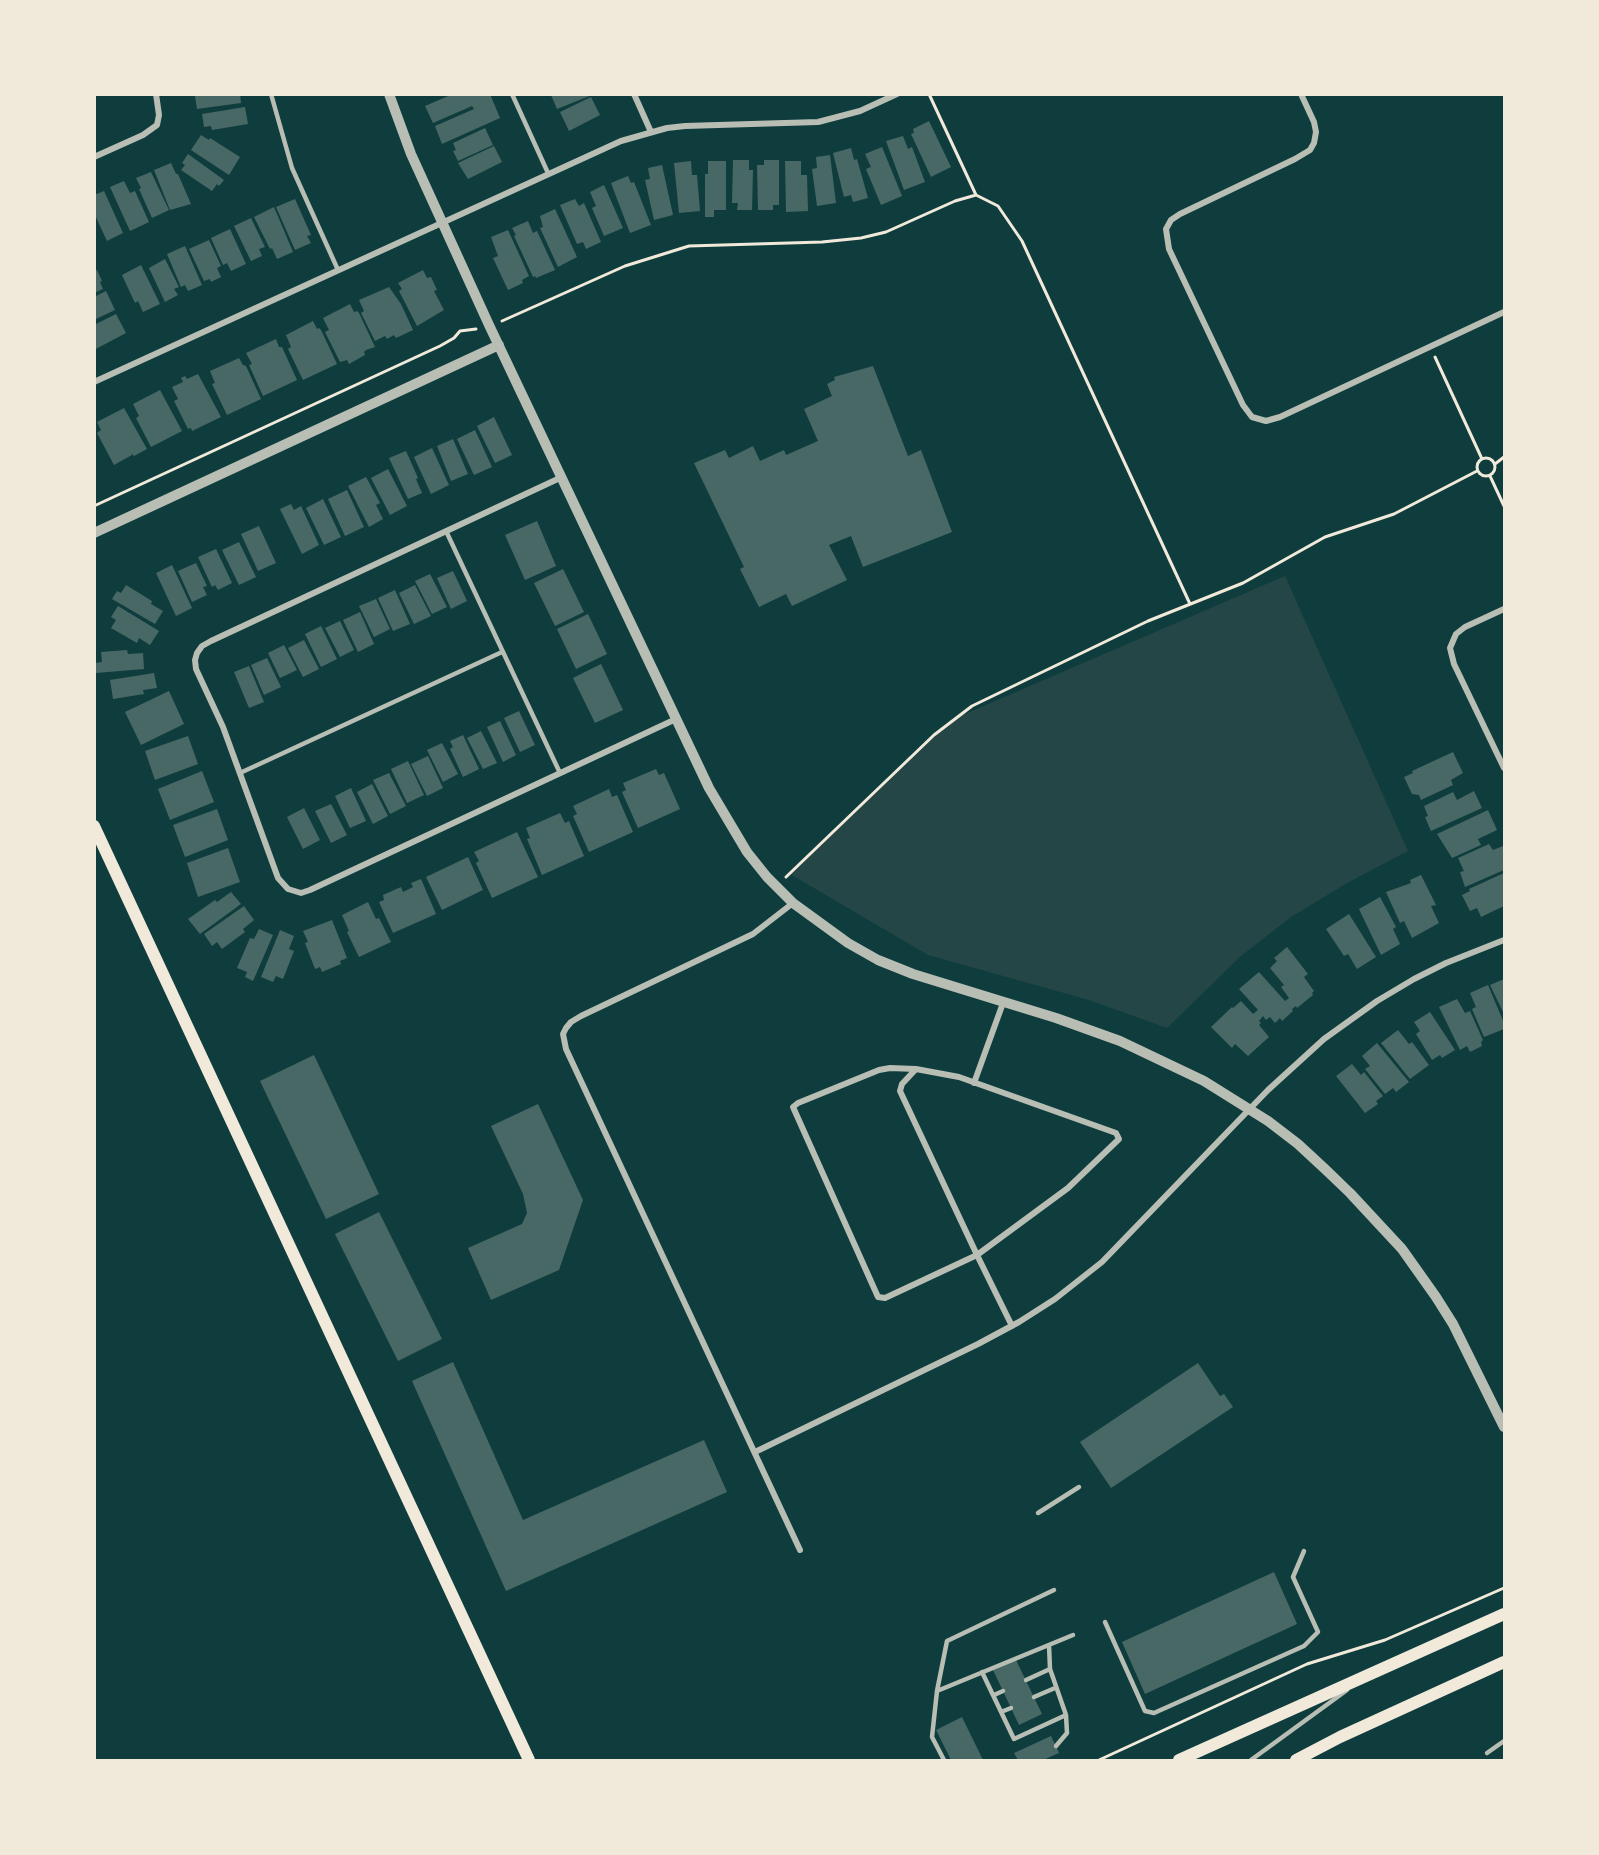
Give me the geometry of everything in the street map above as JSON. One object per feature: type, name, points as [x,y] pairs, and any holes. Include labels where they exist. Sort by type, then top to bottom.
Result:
[{"type":"main road","points":[[94,826],[529,1761]]},
{"type":"main road","points":[[1179,1761],[1504,1614]]},
{"type":"main road","points":[[1296,1761],[1340,1737],[1504,1662]]},
{"type":"street","points":[[94,157],[143,135],[157,125],[159,115],[156,94]]},
{"type":"street","points":[[389,94],[411,154],[499,345],[676,719],[723,814],[747,852],[793,903],[848,943],[878,960],[913,974],[1056,1018],[1120,1041],[1204,1081],[1250,1109],[1298,1144],[1350,1193],[1402,1249],[1453,1324],[1504,1427]]},
{"type":"street","points":[[634,94],[651,132]]},
{"type":"street","points":[[94,382],[607,146],[667,128],[707,124],[818,122],[860,111],[897,94]]},
{"type":"street","points":[[1301,94],[1314,122],[1316,132],[1310,150],[1180,214],[1171,220],[1166,229],[1169,249],[1243,405],[1252,417],[1266,421],[1272,420],[1504,312]]},
{"type":"street","points":[[94,533],[499,345]]},
{"type":"street","points":[[562,477],[202,646],[195,660],[196,669],[223,727],[278,878],[288,889],[301,893],[676,719]]},
{"type":"street","points":[[1504,609],[1465,627],[1456,634],[1450,648],[1454,664],[1504,768]]},
{"type":"street","points":[[793,903],[753,934],[581,1016],[571,1022],[563,1034],[566,1049],[800,1551]]},
{"type":"street","points":[[755,1452],[978,1344],[1055,1299],[1102,1262],[1306,1053],[1377,1000],[1446,963],[1504,940]]},
{"type":"street","points":[[974,1083],[1003,1003]]},
{"type":"street","points":[[890,1068],[916,1069],[959,1077],[974,1083],[1116,1133],[1119,1139],[1068,1188],[976,1255],[885,1298],[878,1297],[793,1107],[879,1070],[890,1068]]},
{"type":"street","points":[[916,1069],[902,1084],[900,1091],[976,1255],[1012,1326]]},
{"type":"lane","points":[[271,94],[292,168],[338,270]]},
{"type":"lane","points":[[512,94],[548,173]]},
{"type":"lane","points":[[446,531],[560,773]]},
{"type":"lane","points":[[240,773],[502,652]]},
{"type":"lane","points":[[1038,1513],[1079,1487]]},
{"type":"lane","points":[[1105,1622],[1145,1711],[1154,1713],[1304,1646],[1318,1632],[1293,1576],[1304,1551]]},
{"type":"lane","points":[[944,1761],[932,1737],[937,1691],[947,1641],[1054,1590]]},
{"type":"lane","points":[[937,1691],[1073,1635]]},
{"type":"lane","points":[[1049,1645],[1050,1669],[1066,1716],[1067,1733],[1056,1746]]},
{"type":"lane","points":[[1026,1680],[1050,1669]]},
{"type":"lane","points":[[982,1672],[1014,1739],[1066,1716]]},
{"type":"lane","points":[[1251,1761],[1362,1679]]},
{"type":"lane","points":[[1034,1697],[1055,1688]]},
{"type":"lane","points":[[994,1695],[1003,1691]]},
{"type":"lane","points":[[1002,1712],[1011,1708]]},
{"type":"lane","points":[[1487,1753],[1504,1741]]},
{"type":"path","points":[[929,94],[976,195]]},
{"type":"path","points":[[509,320],[625,266],[689,246],[822,242],[861,238],[885,232],[965,197],[976,195],[998,206],[1022,241],[1190,604]]},
{"type":"path","points":[[94,506],[429,351],[454,338],[460,332],[464,332]]},
{"type":"path","points":[[1430,346],[1482,459]]},
{"type":"path","points":[[1477,471],[1482,476],[1490,476],[1494,472],[1495,464],[1504,457]]},
{"type":"path","points":[[1477,471],[1478,463],[1482,459],[1491,459],[1495,464]]},
{"type":"path","points":[[776,886],[951,720],[972,706],[1148,621],[1243,583],[1325,537],[1394,514],[1477,471]]},
{"type":"path","points":[[1490,476],[1504,506]]},
{"type":"path","points":[[1099,1761],[1307,1664],[1385,1640],[1504,1588]]},
{"type":"shaded area","points":[[1285,576],[1408,851],[1349,882],[1291,917],[1241,956],[1167,1028],[1089,1000],[928,955],[790,874],[951,720]]},
{"type":"building","points":[[240,94],[241,103],[197,109],[195,96]]},
{"type":"building","points":[[453,94],[490,94],[500,118],[442,144],[435,126],[474,109],[472,106],[433,123],[425,106]]},
{"type":"building","points":[[551,95],[592,95],[557,109]]},
{"type":"building","points":[[591,97],[600,115],[569,131],[560,112]]},
{"type":"building","points":[[245,107],[248,124],[212,130],[211,126],[204,127],[202,114]]},
{"type":"building","points":[[929,121],[951,167],[931,177],[911,134],[914,133],[913,129]]},
{"type":"building","points":[[485,128],[493,145],[458,161],[453,151],[456,150],[453,143]]},
{"type":"building","points":[[201,135],[209,140],[210,138],[240,157],[229,175],[191,150]]},
{"type":"building","points":[[903,136],[908,149],[912,147],[925,182],[904,190],[886,141]]},
{"type":"building","points":[[494,146],[502,162],[468,179],[458,163]]},
{"type":"building","points":[[882,147],[902,196],[881,205],[866,169],[871,167],[865,154]]},
{"type":"building","points":[[851,148],[854,160],[857,159],[868,198],[853,202],[851,195],[844,197],[833,153]]},
{"type":"building","points":[[188,154],[224,180],[219,186],[217,184],[212,191],[181,170],[185,165],[182,163]]},
{"type":"building","points":[[830,155],[836,203],[817,206],[812,169],[817,168],[816,157]]},
{"type":"building","points":[[733,160],[749,160],[749,170],[753,170],[752,210],[737,210],[738,203],[732,203]]},
{"type":"building","points":[[764,160],[779,160],[779,205],[773,205],[773,210],[758,210],[757,165],[764,165]]},
{"type":"building","points":[[691,161],[692,175],[697,175],[700,211],[679,213],[674,163]]},
{"type":"building","points":[[708,161],[726,161],[726,210],[714,210],[714,217],[705,217],[705,174],[708,174]]},
{"type":"building","points":[[785,161],[801,161],[801,175],[807,175],[808,211],[786,212]]},
{"type":"building","points":[[171,163],[191,204],[170,210],[154,170]]},
{"type":"building","points":[[662,165],[673,215],[654,220],[645,180],[650,179],[648,168]]},
{"type":"building","points":[[151,172],[169,210],[152,218],[136,178]]},
{"type":"building","points":[[628,176],[631,183],[634,182],[651,225],[630,233],[611,183]]},
{"type":"building","points":[[124,181],[130,193],[135,191],[149,222],[130,231],[110,187]]},
{"type":"building","points":[[604,185],[623,228],[604,236],[592,208],[596,206],[590,192]]},
{"type":"building","points":[[104,191],[123,233],[107,241],[94,213],[94,195]]},
{"type":"building","points":[[295,199],[311,235],[307,236],[311,243],[295,250],[276,207]]},
{"type":"building","points":[[575,199],[579,206],[584,203],[601,242],[586,249],[583,242],[577,244],[560,205]]},
{"type":"building","points":[[274,207],[293,252],[277,259],[254,217]]},
{"type":"building","points":[[555,209],[577,257],[558,267],[540,228],[543,227],[540,216]]},
{"type":"building","points":[[251,218],[265,247],[259,249],[262,256],[251,261],[234,226]]},
{"type":"building","points":[[528,221],[533,233],[537,231],[555,270],[536,278],[533,277],[512,228]]},
{"type":"building","points":[[230,229],[246,264],[231,271],[227,263],[223,265],[211,238]]},
{"type":"building","points":[[508,230],[529,276],[522,280],[523,283],[508,290],[493,258],[498,256],[491,237]]},
{"type":"building","points":[[209,240],[221,266],[217,268],[221,277],[211,282],[210,279],[204,281],[189,249]]},
{"type":"building","points":[[185,246],[202,285],[188,291],[185,285],[181,287],[167,254]]},
{"type":"building","points":[[165,259],[179,287],[174,289],[178,295],[165,302],[149,268]]},
{"type":"building","points":[[141,265],[160,304],[143,312],[138,301],[135,303],[122,275]]},
{"type":"building","points":[[97,270],[103,289],[94,293],[94,271]]},
{"type":"building","points":[[423,270],[427,278],[431,277],[437,290],[434,291],[444,310],[417,326],[399,291],[402,289],[398,283]]},
{"type":"building","points":[[389,287],[401,304],[413,330],[396,338],[394,335],[387,339],[385,336],[375,341],[361,313],[364,311],[359,300]]},
{"type":"building","points":[[106,291],[115,310],[94,320],[94,297]]},
{"type":"building","points":[[350,304],[354,312],[359,313],[375,347],[366,350],[365,355],[349,364],[347,360],[340,362],[325,332],[329,330],[323,318]]},
{"type":"building","points":[[116,314],[126,333],[94,350],[94,325]]},
{"type":"building","points":[[313,321],[317,329],[321,330],[337,364],[303,380],[288,349],[291,347],[286,335]]},
{"type":"building","points":[[276,339],[297,380],[263,396],[246,353]]},
{"type":"building","points":[[239,358],[246,366],[261,399],[227,415],[212,384],[215,383],[210,371]]},
{"type":"building","points":[[873,366],[908,456],[921,450],[952,532],[863,567],[851,536],[829,545],[847,580],[792,606],[786,594],[759,607],[740,569],[744,567],[694,463],[725,450],[729,458],[753,446],[760,461],[784,450],[786,455],[818,441],[804,409],[832,396],[827,384],[835,380],[834,377]]},
{"type":"building","points":[[198,374],[221,417],[192,431],[191,428],[188,429],[174,401],[178,399],[172,387],[183,382],[181,378],[185,376],[187,379]]},
{"type":"building","points":[[160,390],[182,431],[151,447],[136,418],[139,416],[133,404]]},
{"type":"building","points":[[124,408],[147,449],[134,456],[131,453],[132,455],[114,465],[97,433],[101,430],[97,422]]},
{"type":"building","points":[[494,417],[512,455],[495,463],[477,426]]},
{"type":"building","points":[[475,430],[492,467],[474,475],[457,439]]},
{"type":"building","points":[[453,439],[468,474],[451,481],[437,446]]},
{"type":"building","points":[[432,448],[449,485],[431,494],[414,457]]},
{"type":"building","points":[[406,451],[422,493],[408,499],[389,458]]},
{"type":"building","points":[[388,469],[407,506],[390,515],[371,478]]},
{"type":"building","points":[[366,477],[380,503],[376,505],[383,519],[369,527],[348,486]]},
{"type":"building","points":[[347,490],[364,527],[345,536],[328,499]]},
{"type":"building","points":[[323,499],[341,537],[324,545],[306,508]]},
{"type":"building","points":[[291,504],[294,510],[301,506],[319,545],[302,554],[280,509]]},
{"type":"building","points":[[537,521],[556,566],[525,580],[505,535]]},
{"type":"building","points":[[259,526],[276,563],[258,571],[241,534]]},
{"type":"building","points":[[239,542],[256,577],[239,585],[222,550]]},
{"type":"building","points":[[216,549],[232,583],[218,590],[215,585],[212,587],[198,557]]},
{"type":"building","points":[[196,563],[207,586],[203,587],[207,595],[192,602],[178,571]]},
{"type":"building","points":[[172,565],[192,608],[176,616],[156,573]]},
{"type":"building","points":[[563,569],[584,612],[555,626],[534,583]]},
{"type":"building","points":[[453,571],[467,601],[451,609],[437,578]]},
{"type":"building","points":[[430,574],[447,607],[432,614],[415,581]]},
{"type":"building","points":[[126,585],[152,601],[151,604],[163,611],[155,624],[112,599],[117,591],[121,593]]},
{"type":"building","points":[[415,585],[431,616],[414,624],[399,593]]},
{"type":"building","points":[[395,590],[410,624],[393,631],[378,598]]},
{"type":"building","points":[[376,599],[390,629],[374,637],[359,606]]},
{"type":"building","points":[[118,606],[159,631],[150,645],[139,638],[137,643],[111,628],[116,620],[111,617]]},
{"type":"building","points":[[360,612],[374,644],[358,652],[343,620]]},
{"type":"building","points":[[588,614],[607,654],[576,669],[557,629]]},
{"type":"building","points":[[340,621],[354,650],[340,657],[325,628]]},
{"type":"building","points":[[321,626],[337,659],[321,667],[305,634]]},
{"type":"building","points":[[304,640],[319,669],[303,677],[288,648]]},
{"type":"building","points":[[284,645],[297,670],[280,678],[268,653]]},
{"type":"building","points":[[127,650],[128,654],[143,653],[144,669],[96,673],[95,663],[102,662],[101,652]]},
{"type":"building","points":[[267,658],[281,687],[264,695],[251,665]]},
{"type":"building","points":[[601,664],[623,710],[595,723],[573,678]]},
{"type":"building","points":[[249,666],[264,702],[249,708],[234,672]]},
{"type":"building","points":[[154,673],[157,688],[143,690],[144,694],[113,699],[110,680]]},
{"type":"building","points":[[169,691],[184,724],[141,745],[125,712]]},
{"type":"building","points":[[519,711],[535,745],[520,752],[504,718]]},
{"type":"building","points":[[500,721],[516,755],[503,762],[487,727]]},
{"type":"building","points":[[481,731],[497,763],[483,769],[467,738]]},
{"type":"building","points":[[463,735],[479,769],[463,777],[450,749],[453,747],[450,741]]},
{"type":"building","points":[[188,736],[198,764],[155,780],[145,751]]},
{"type":"building","points":[[442,743],[458,774],[443,782],[427,750]]},
{"type":"building","points":[[1453,752],[1463,773],[1451,780],[1453,785],[1421,800],[1419,795],[1412,794],[1404,777]]},
{"type":"building","points":[[428,756],[443,788],[427,796],[411,764]]},
{"type":"building","points":[[408,761],[424,795],[407,803],[391,769]]},
{"type":"building","points":[[656,769],[659,775],[664,773],[680,809],[638,828],[622,792],[626,790],[623,783]]},
{"type":"building","points":[[202,771],[214,802],[170,820],[158,789]]},
{"type":"building","points":[[389,773],[406,806],[390,814],[373,780]]},
{"type":"building","points":[[372,784],[388,816],[373,824],[357,792]]},
{"type":"building","points":[[351,788],[366,821],[350,828],[335,796]]},
{"type":"building","points":[[609,789],[612,797],[617,795],[633,832],[589,852],[573,816],[577,814],[573,806]]},
{"type":"building","points":[[1474,791],[1482,808],[1431,831],[1425,817],[1428,816],[1424,806],[1453,792],[1457,800]]},
{"type":"building","points":[[331,804],[347,835],[331,843],[315,811]]},
{"type":"building","points":[[304,808],[320,840],[303,849],[287,817]]},
{"type":"building","points":[[217,809],[228,840],[185,857],[173,825]]},
{"type":"building","points":[[1488,810],[1497,830],[1478,839],[1481,845],[1452,858],[1437,834]]},
{"type":"building","points":[[560,813],[565,823],[569,821],[584,856],[542,875],[527,839],[530,838],[526,828]]},
{"type":"building","points":[[517,832],[538,877],[492,898],[476,863],[479,861],[474,852]]},
{"type":"building","points":[[1489,844],[1493,850],[1503,846],[1504,870],[1465,887],[1460,872],[1464,871],[1458,858]]},
{"type":"building","points":[[228,848],[240,882],[198,897],[187,863]]},
{"type":"building","points":[[468,857],[483,890],[442,910],[426,877]]},
{"type":"building","points":[[1504,873],[1504,906],[1481,917],[1477,908],[1470,911],[1462,895],[1470,891],[1469,889]]},
{"type":"building","points":[[1421,875],[1436,905],[1431,906],[1439,923],[1412,938],[1404,921],[1400,923],[1386,892],[1411,883],[1410,880]]},
{"type":"building","points":[[421,879],[436,914],[393,933],[379,902],[384,900],[383,895],[401,887],[403,892],[413,887],[411,883]]},
{"type":"building","points":[[231,892],[241,904],[200,934],[188,919]]},
{"type":"building","points":[[1380,897],[1396,927],[1393,929],[1400,944],[1381,955],[1359,909]]},
{"type":"building","points":[[368,902],[391,942],[359,957],[342,915]]},
{"type":"building","points":[[244,906],[254,920],[243,929],[245,932],[222,949],[217,942],[212,946],[204,934]]},
{"type":"building","points":[[1349,914],[1376,957],[1357,969],[1348,954],[1344,956],[1326,929]]},
{"type":"building","points":[[332,920],[347,958],[340,961],[341,964],[322,972],[320,967],[315,969],[303,931]]},
{"type":"building","points":[[259,929],[273,935],[253,981],[245,977],[247,972],[237,968],[250,938],[254,939]]},
{"type":"building","points":[[280,930],[294,936],[289,949],[294,951],[283,979],[276,976],[273,982],[261,977]]},
{"type":"building","points":[[1287,947],[1308,974],[1304,977],[1314,991],[1313,995],[1297,1008],[1296,1006],[1292,1009],[1293,1011],[1282,1021],[1280,1018],[1275,1023],[1270,1017],[1266,1020],[1263,1016],[1259,1025],[1269,1037],[1248,1056],[1235,1044],[1232,1048],[1211,1027],[1241,1001],[1253,1014],[1258,1010],[1239,989],[1259,972],[1285,1001],[1289,998],[1281,987],[1284,985],[1270,968],[1277,961],[1274,958]]},
{"type":"building","points":[[1504,979],[1504,1014],[1490,985]]},
{"type":"building","points":[[1488,985],[1504,1023],[1504,1029],[1484,1037],[1472,1009],[1476,1007],[1470,993]]},
{"type":"building","points":[[1457,999],[1465,1013],[1470,1011],[1483,1040],[1482,1046],[1470,1052],[1467,1046],[1460,1050],[1439,1007]]},
{"type":"building","points":[[1430,1012],[1455,1050],[1442,1058],[1440,1055],[1432,1060],[1416,1034],[1420,1031],[1414,1022]]},
{"type":"building","points":[[1398,1030],[1409,1044],[1412,1042],[1429,1065],[1410,1079],[1381,1043]]},
{"type":"building","points":[[1377,1043],[1409,1082],[1396,1092],[1393,1088],[1385,1094],[1365,1069],[1370,1066],[1362,1056]]},
{"type":"building","points":[[314,1055],[379,1194],[326,1219],[260,1081]]},
{"type":"building","points":[[1352,1064],[1361,1075],[1364,1072],[1383,1096],[1376,1101],[1378,1104],[1365,1113],[1336,1076]]},
{"type":"building","points":[[538,1104],[583,1200],[559,1270],[491,1300],[468,1248],[522,1224],[527,1213],[523,1194],[491,1126]]},
{"type":"building","points":[[379,1212],[442,1339],[398,1361],[335,1234]]},
{"type":"building","points":[[453,1362],[523,1520],[704,1440],[727,1492],[506,1591],[412,1381]]},
{"type":"building","points":[[1198,1363],[1220,1396],[1224,1394],[1233,1407],[1111,1488],[1080,1442]]},
{"type":"building","points":[[1274,1572],[1297,1624],[1145,1694],[1122,1642]]},
{"type":"building","points":[[1016,1660],[1042,1714],[1019,1725],[993,1670]]},
{"type":"building","points":[[962,1717],[983,1760],[951,1760],[936,1730]]},
{"type":"building","points":[[1051,1736],[1059,1753],[1043,1760],[1018,1760],[1014,1753]]}]
